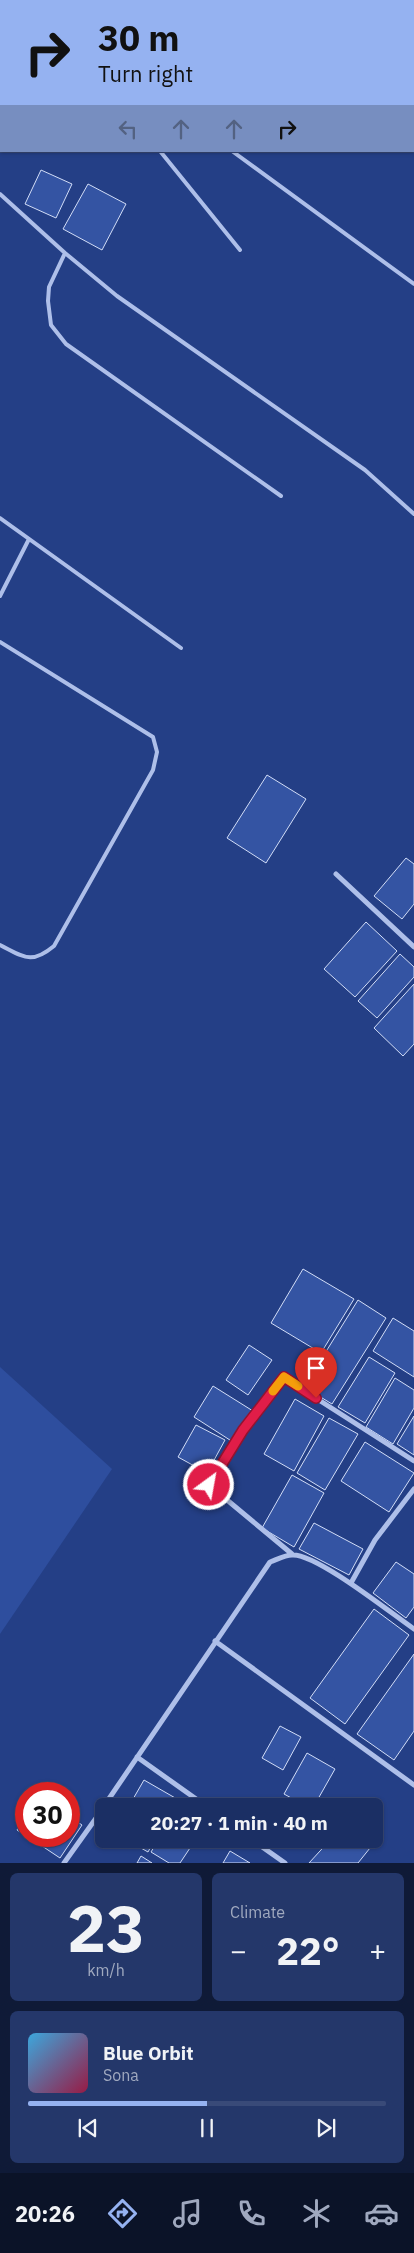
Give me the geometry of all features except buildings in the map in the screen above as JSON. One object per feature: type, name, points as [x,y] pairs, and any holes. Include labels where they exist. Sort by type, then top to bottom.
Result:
[{"type":"street","points":[[336,874],[414,947]]},
{"type":"street","points":[[414,1460],[284,1377],[243,1430],[209,1485],[292,1554],[309,1559],[351,1583],[414,1630]]},
{"type":"street","points":[[351,1583],[376,1540],[414,1489]]},
{"type":"street","points":[[110,1798],[270,1562],[292,1554]]},
{"type":"street","points":[[215,1641],[414,1785]]},
{"type":"street","points":[[137,1757],[195,1798]]},
{"type":"street","points":[[64,1863],[95,1820]]},
{"type":"street","points":[[264,1848],[285,1863]]},
{"type":"lane","points":[[161,152],[240,250]]},
{"type":"lane","points":[[233,152],[414,284]]},
{"type":"lane","points":[[0,194],[65,254],[117,296],[365,470],[414,514]]},
{"type":"lane","points":[[65,254],[49,287],[48,300],[51,325],[66,344],[281,496]]},
{"type":"lane","points":[[0,518],[181,648]]},
{"type":"lane","points":[[0,596],[30,539]]},
{"type":"lane","points":[[0,642],[153,737],[157,752],[153,770],[54,946],[43,955],[33,959],[21,956],[0,945]]},
{"type":"shaded area","points":[[0,1367],[112,1469],[0,1634]]},
{"type":"slow traffic","points":[[273,1391],[284,1377],[298,1386]]},
{"type":"route","points":[[209,1485],[243,1430],[284,1377],[316,1398]]}]
